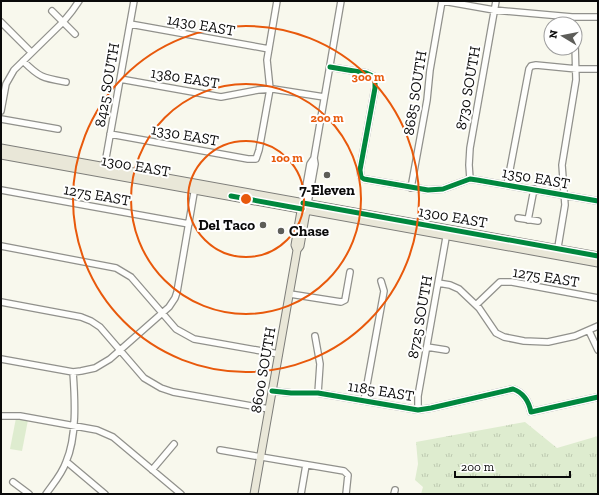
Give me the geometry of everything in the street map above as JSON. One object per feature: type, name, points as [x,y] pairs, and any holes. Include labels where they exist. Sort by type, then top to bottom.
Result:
[{"type":"main road","name":"1300 EAST","points":[[1,148],[104,170],[195,187],[558,252],[598,256]]},
{"type":"main road","name":"1300 EAST","points":[[1,155],[104,170]]},
{"type":"main road","name":"8600 SOUTH","points":[[254,494],[290,294],[297,250],[295,245],[305,206]]},
{"type":"main road","name":"1300 EAST","points":[[558,252],[598,263]]},
{"type":"street","points":[[1,111],[5,89],[14,70],[63,22],[79,1]]},
{"type":"street","name":"8425 SOUTH","points":[[104,170],[134,1]]},
{"type":"street","points":[[270,89],[267,65],[278,1]]},
{"type":"street","name":"8600 SOUTH","points":[[305,206],[310,164],[314,158],[341,1]]},
{"type":"street","points":[[443,1],[494,10],[552,16]]},
{"type":"street","name":"8685 SOUTH","points":[[411,188],[443,1]]},
{"type":"street","name":"8730 SOUTH","points":[[470,179],[470,148],[496,1]]},
{"type":"street","points":[[52,11],[75,34]]},
{"type":"street","points":[[583,18],[598,17]]},
{"type":"street","points":[[1,22],[31,52]]},
{"type":"street","name":"1430 EAST","points":[[130,24],[269,49]]},
{"type":"street","points":[[558,252],[564,213],[562,165],[575,93],[577,69],[576,56]]},
{"type":"street","points":[[23,61],[37,75],[48,79],[66,82]]},
{"type":"street","points":[[507,185],[529,69],[531,66],[536,65],[577,69],[598,69]]},
{"type":"street","points":[[330,67],[366,73],[375,77],[375,88],[360,170],[361,177],[367,180],[428,190],[443,189],[470,179]]},
{"type":"street","name":"1380 EAST","points":[[120,79],[221,97],[270,89],[279,89],[324,97]]},
{"type":"street","name":"1330 EAST","points":[[110,134],[256,159],[270,89]]},
{"type":"street","points":[[1,118],[58,129]]},
{"type":"street","name":"1350 EAST","points":[[470,179],[598,201]]},
{"type":"street","points":[[1,359],[73,372],[95,368],[103,364],[163,314],[175,298],[195,187]]},
{"type":"street","points":[[528,220],[534,189]]},
{"type":"street","name":"1275 EAST","points":[[1,190],[189,224]]},
{"type":"street","points":[[518,218],[538,221]]},
{"type":"street","name":"8725 SOUTH","points":[[418,410],[418,396],[447,232]]},
{"type":"street","points":[[1,246],[116,268],[131,277],[176,329],[194,339],[279,354]]},
{"type":"street","points":[[290,294],[341,302],[345,300],[350,272]]},
{"type":"street","points":[[364,401],[384,291],[381,281]]},
{"type":"street","name":"1275 EAST","points":[[476,305],[500,282],[512,282],[598,298]]},
{"type":"street","points":[[438,283],[456,287],[476,305],[494,329],[504,337],[536,342],[561,340],[589,331],[598,326]]},
{"type":"street","points":[[1,302],[86,318],[100,328],[144,378],[161,388],[173,392],[269,409]]},
{"type":"street","points":[[589,331],[598,350]]},
{"type":"street","points":[[315,336],[320,364],[318,393]]},
{"type":"street","points":[[427,347],[446,350]]},
{"type":"street","points":[[46,494],[66,462],[73,426],[73,372]]},
{"type":"street","name":"1185 EAST","points":[[272,391],[318,393],[418,410],[509,390],[518,391],[528,401],[531,412],[598,397]]},
{"type":"street","points":[[1,416],[20,416],[97,430],[110,435],[181,494]]},
{"type":"street","points":[[152,470],[174,444]]},
{"type":"street","points":[[220,450],[344,471],[347,473],[348,478],[346,494]]},
{"type":"street","points":[[66,462],[105,494]]},
{"type":"street","points":[[301,494],[306,465]]},
{"type":"street","points":[[13,482],[29,494]]},
{"type":"green space","points":[[16,418],[28,420],[22,451],[10,449]]},
{"type":"green space","points":[[525,422],[557,448],[598,436],[598,494],[421,494],[423,487],[415,480],[418,464],[416,442]]},
{"type":"cycle path","points":[[330,67],[366,73],[375,77],[375,88],[360,170],[361,177],[364,179],[428,190],[443,189],[470,179],[598,201]]},
{"type":"cycle path","points":[[231,196],[302,209]]},
{"type":"cycle path","points":[[303,203],[598,256]]},
{"type":"cycle path","points":[[272,391],[318,393],[418,410],[513,389],[525,398],[531,412],[598,397]]},
{"type":"place","name":"7-Eleven","points":[[327,175]]},
{"type":"place","name":"Del Taco","points":[[263,225]]},
{"type":"place","name":"Chase","points":[[281,231]]}]
